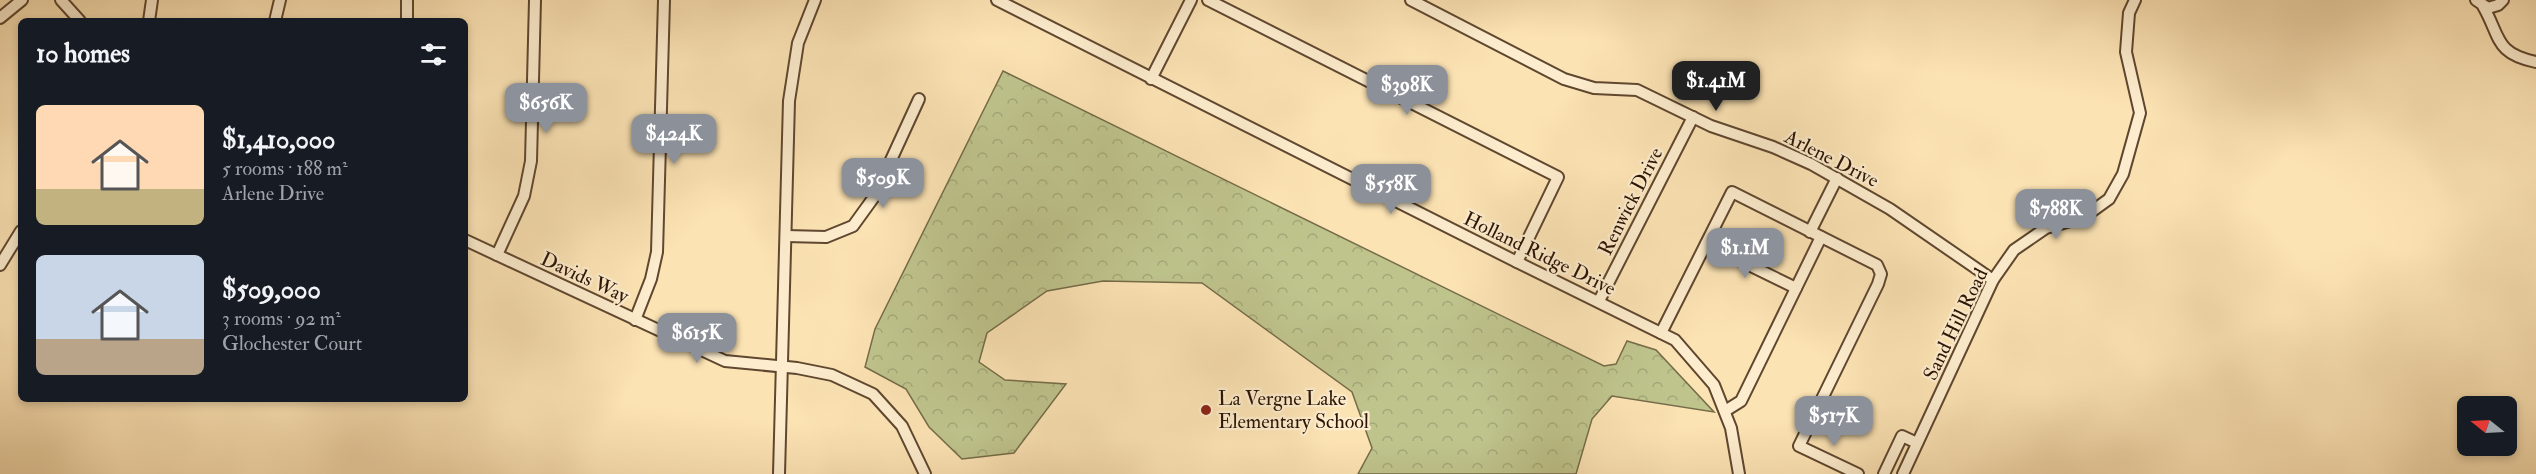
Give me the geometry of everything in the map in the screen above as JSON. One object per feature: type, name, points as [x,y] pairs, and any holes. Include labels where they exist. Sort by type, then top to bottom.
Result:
[{"type":"street","points":[[0,18],[22,0]]},
{"type":"street","points":[[61,0],[77,18]]},
{"type":"street","points":[[149,18],[152,0]]},
{"type":"street","points":[[276,18],[280,0]]},
{"type":"street","points":[[407,0],[407,18]]},
{"type":"street","points":[[497,255],[524,196],[531,161],[535,0]]},
{"type":"street","points":[[635,320],[651,279],[657,252],[664,0]]},
{"type":"street","points":[[779,474],[792,72],[806,17],[815,0]]},
{"type":"street","name":"Holland Ridge Drive","points":[[997,0],[1675,340],[1714,385],[1731,428],[1738,474]]},
{"type":"street","points":[[1151,79],[1191,0]]},
{"type":"street","points":[[1208,0],[1558,177],[1517,262]]},
{"type":"street","name":"Arlene Drive","points":[[1411,0],[1564,79],[1594,88],[1637,90],[1693,117],[1773,147],[1837,178],[1899,214],[1993,280]]},
{"type":"street","name":"Sand Hill Road","points":[[1903,474],[1993,280],[2014,250],[2046,228],[2084,217],[2109,199],[2123,174],[2140,113],[2126,52],[2129,13],[2135,0]]},
{"type":"street","points":[[2492,24],[2501,3],[2480,3],[2498,40],[2505,48],[2520,58],[2536,62]]},
{"type":"street","points":[[786,236],[826,237],[853,226],[874,198],[919,99]]},
{"type":"street","name":"Renwick Drive","points":[[1599,301],[1693,117]]},
{"type":"street","points":[[1810,232],[1837,178]]},
{"type":"street","points":[[1661,333],[1732,192],[1877,265],[1881,274],[1878,284],[1799,446],[1858,474]]},
{"type":"street","points":[[0,265],[18,236]]},
{"type":"street","points":[[1725,411],[1741,401],[1821,237]]},
{"type":"street","name":"Davids Way","points":[[468,241],[725,361],[832,375],[873,394],[902,426],[925,474]]},
{"type":"street","points":[[1706,244],[1796,288]]},
{"type":"street","points":[[1884,474],[1902,436],[1917,443]]},
{"type":"green space","points":[[1003,71],[1604,366],[1616,364],[1627,341],[1656,350],[1714,412],[1612,396],[1592,419],[1576,474],[1358,474],[1372,448],[1352,392],[1202,283],[1103,281],[1047,291],[987,333],[979,362],[1005,380],[1066,384],[1014,453],[962,459],[929,427],[906,389],[865,367],[875,329]]},
{"type":"place","name":"La Vergne Lake Elementary School","points":[[1206,410]]}]
